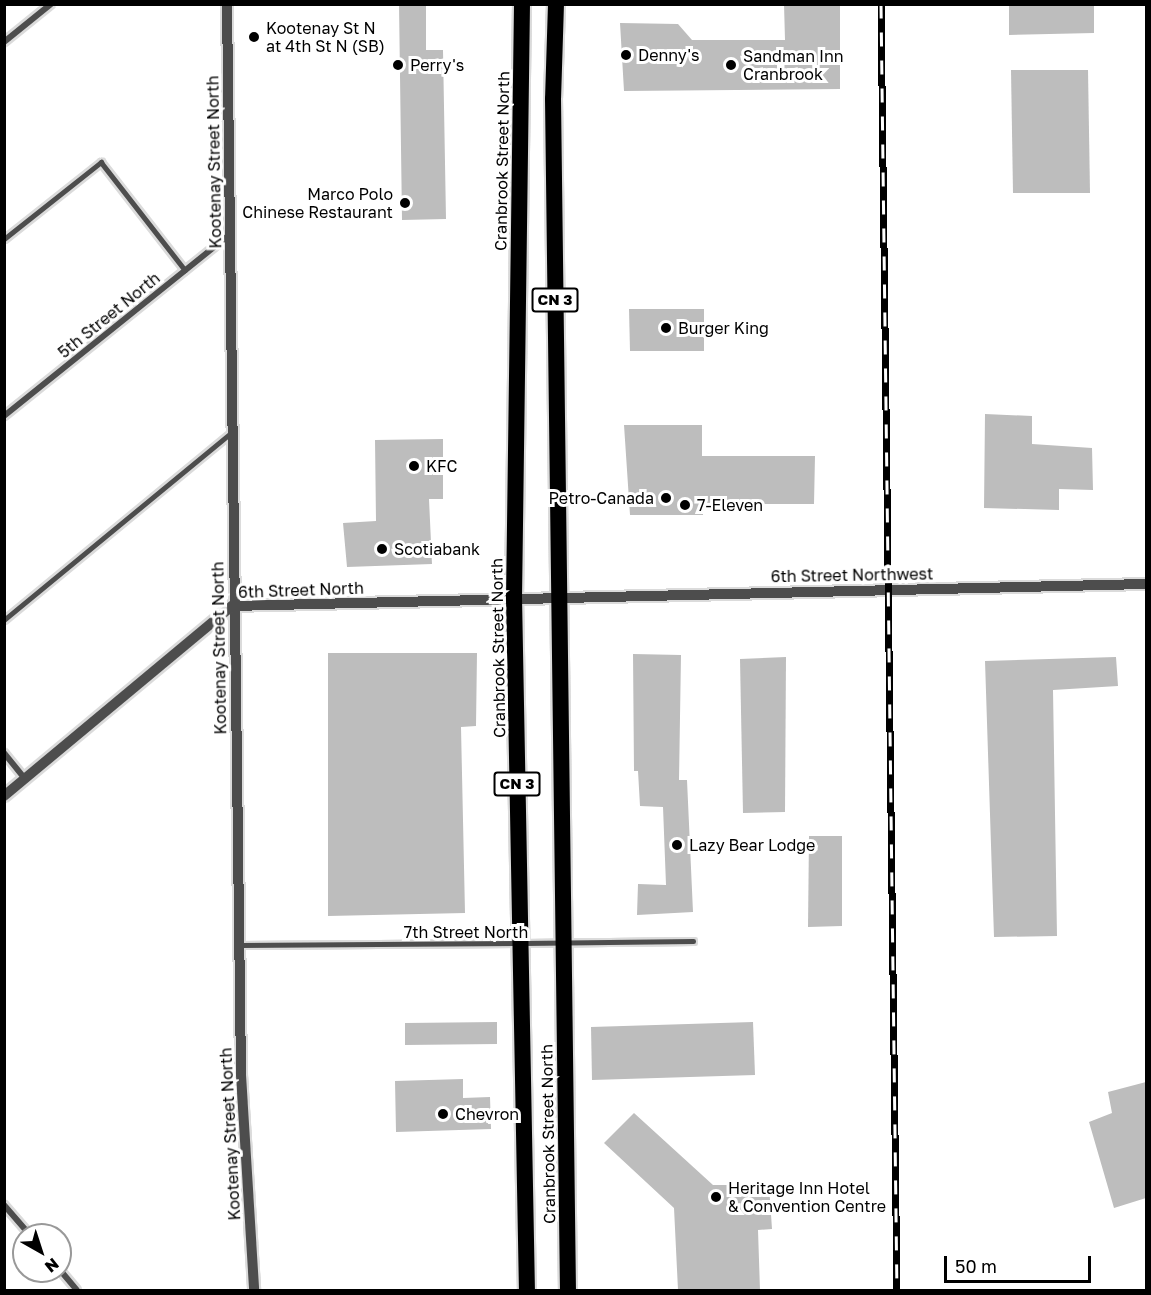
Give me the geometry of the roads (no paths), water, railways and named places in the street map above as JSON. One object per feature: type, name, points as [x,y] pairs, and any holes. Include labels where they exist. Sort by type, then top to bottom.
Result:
[{"type":"highway","name":"Cranbrook Street North","points":[[522,4],[514,597],[527,1290]]},
{"type":"highway","name":"Cranbrook Street North","points":[[556,4],[553,99],[568,1290]]},
{"type":"street","points":[[4,42],[51,4]]},
{"type":"street","name":"Kootenay Street North","points":[[227,4],[232,606],[241,1075],[254,1290]]},
{"type":"street","name":"5th Street North","points":[[4,416],[230,234]]},
{"type":"street","name":"6th Street Northwest","points":[[558,596],[1146,584]]},
{"type":"street","name":"6th Street North","points":[[4,796],[232,606],[558,596]]},
{"type":"street","points":[[4,753],[25,779]]},
{"type":"street","points":[[4,1205],[20,1223]]},
{"type":"lane","points":[[4,239],[101,162],[185,270]]},
{"type":"lane","points":[[4,620],[231,433]]},
{"type":"lane","name":"7th Street North","points":[[239,945],[520,943],[563,945],[693,941]]},
{"type":"railway","points":[[881,4],[897,1290]]},
{"type":"place","name":"Kootenay St N at 4th St N (SB)","points":[[254,37]]},
{"type":"place","name":"Denny's","points":[[626,55]]},
{"type":"place","name":"Perry's","points":[[398,65]]},
{"type":"place","name":"Sandman Inn Cranbrook","points":[[731,65]]},
{"type":"place","name":"Marco Polo Chinese Restaurant","points":[[405,203]]},
{"type":"place","name":"Burger King","points":[[666,328]]},
{"type":"place","name":"KFC","points":[[414,466]]},
{"type":"place","name":"Petro-Canada","points":[[666,498]]},
{"type":"place","name":"7-Eleven","points":[[685,505]]},
{"type":"place","name":"Scotiabank","points":[[382,549]]},
{"type":"place","name":"Lazy Bear Lodge","points":[[677,845]]},
{"type":"place","name":"Chevron","points":[[443,1114]]},
{"type":"place","name":"Heritage Inn Hotel & Convention Centre","points":[[716,1197]]}]
